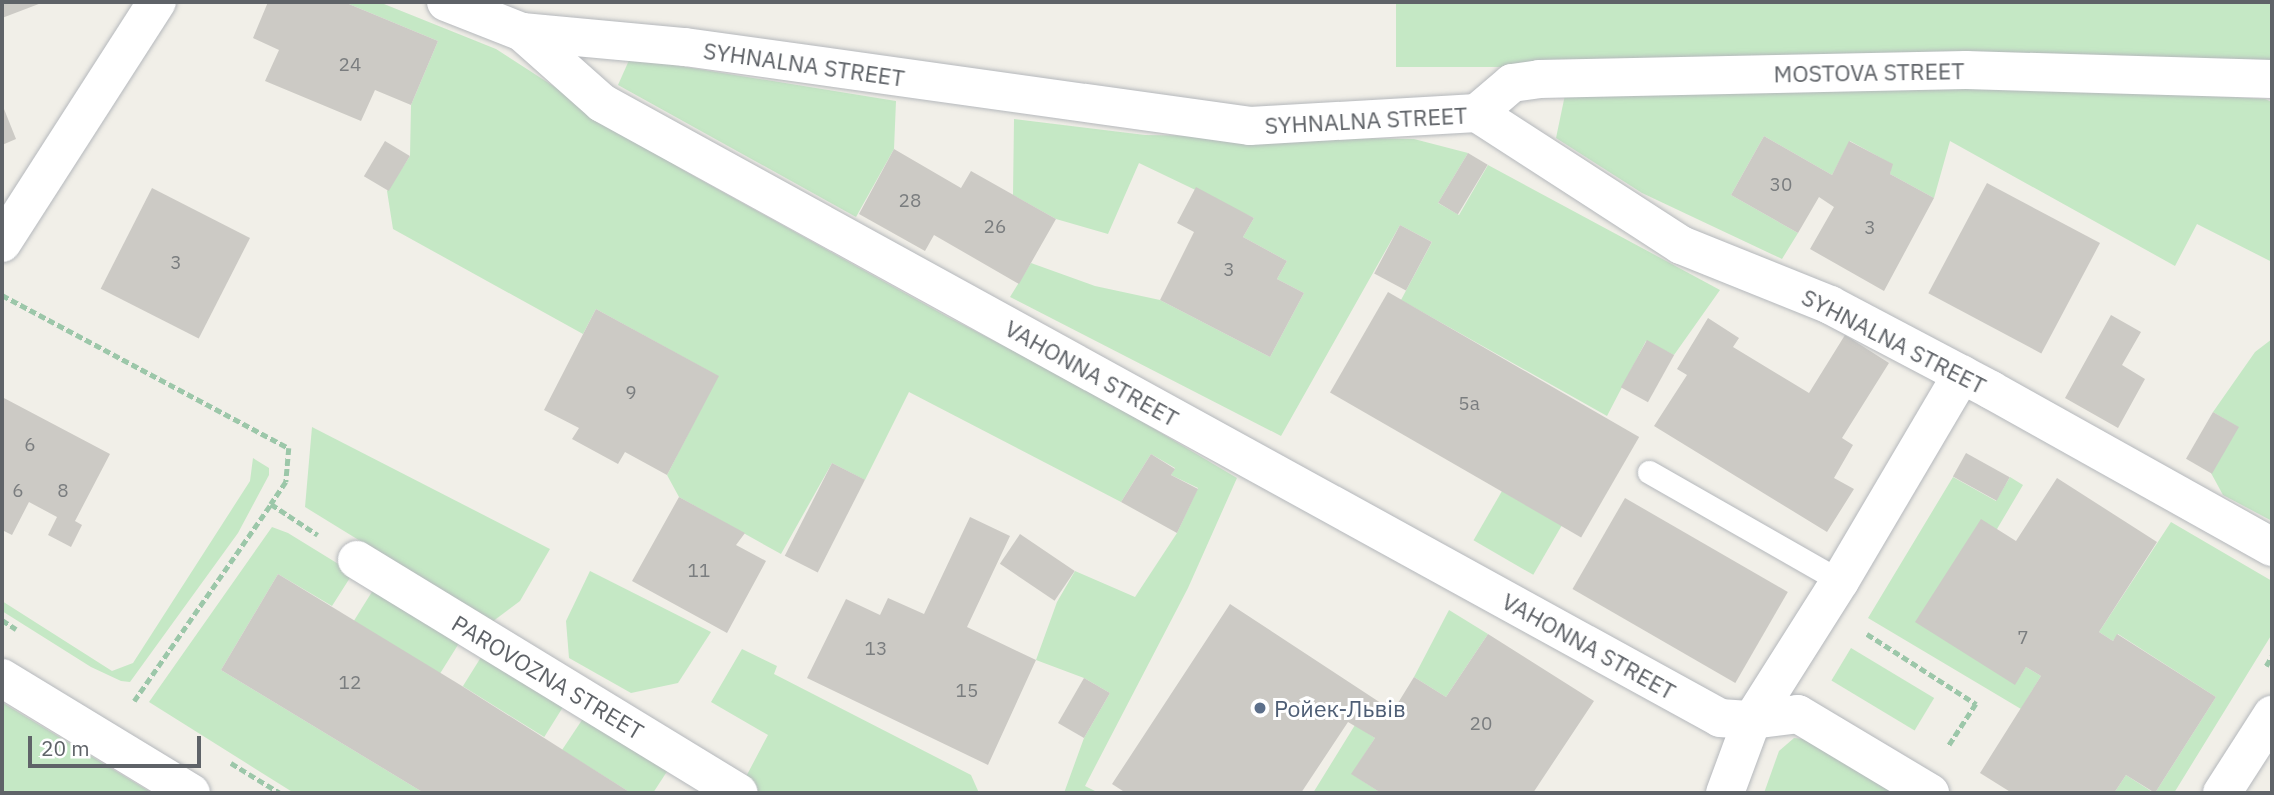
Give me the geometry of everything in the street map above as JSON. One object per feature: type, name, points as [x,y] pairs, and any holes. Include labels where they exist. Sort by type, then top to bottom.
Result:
[{"type":"street","points":[[2,243],[157,2]]},
{"type":"street","name":"VAHONNA STREET","points":[[446,2],[522,32],[602,103],[1720,719],[1752,720],[1798,714],[1930,793]]},
{"type":"street","name":"SYHNALNA STREET","points":[[522,32],[685,47],[1250,126],[1477,113],[1681,244],[1830,305],[1962,374],[2272,547]]},
{"type":"street","name":"MOSTOVA STREET","points":[[1477,113],[1512,83],[1539,79],[1966,70],[2272,79]]},
{"type":"street","points":[[1725,793],[1752,720],[1840,581],[1962,374]]},
{"type":"street","name":"PAROVOZNA STREET","points":[[357,560],[739,793]]},
{"type":"street","points":[[2,678],[191,793]]},
{"type":"street","points":[[2222,793],[2272,715]]},
{"type":"lane","points":[[1649,472],[1840,581]]},
{"type":"path","points":[[2,295],[289,449],[286,482],[134,701]]},
{"type":"path","points":[[271,504],[357,560]]},
{"type":"path","points":[[1862,632],[1976,704],[1945,751]]},
{"type":"green space","points":[[344,2],[379,2],[496,49],[683,170],[946,316],[1085,388],[1237,478],[1188,588],[1085,786],[1099,793],[1064,793],[1084,738],[1110,693],[1084,678],[1036,660],[1057,602],[1075,571],[1135,597],[1177,533],[1198,488],[1171,475],[1175,468],[1151,454],[1121,502],[909,392],[865,480],[832,463],[781,554],[679,497],[667,475],[718,376],[596,309],[583,334],[393,229],[387,191],[410,156],[411,105],[438,41]]},
{"type":"green space","points":[[1396,2],[2272,2],[2272,67],[1396,67]]},
{"type":"green space","points":[[630,58],[896,101],[894,149],[856,217],[618,85]]},
{"type":"green space","points":[[1960,81],[2265,99],[2272,102],[2272,262],[2197,224],[2175,266],[1950,141],[1934,198],[1890,174],[1892,164],[1850,141],[1832,175],[1764,136],[1731,195],[1798,233],[1782,259],[1642,193],[1556,138],[1566,90]]},
{"type":"green space","points":[[1014,119],[1145,135],[1414,139],[1468,153],[1438,203],[1459,215],[1488,165],[1720,290],[1674,355],[1646,341],[1607,416],[1401,300],[1432,242],[1400,225],[1281,436],[1010,297],[1031,263],[1095,286],[1160,300],[1270,357],[1304,293],[1277,279],[1287,261],[1243,237],[1254,218],[1139,163],[1108,234],[1056,219],[1013,195]]},
{"type":"green space","points":[[2272,339],[2272,521],[2223,495],[2211,473],[2238,427],[2213,412],[2255,352]]},
{"type":"green space","points":[[312,427],[550,549],[520,601],[492,622],[305,507]]},
{"type":"green space","points":[[253,458],[269,468],[269,475],[238,533],[130,682],[121,681],[91,667],[2,611],[2,601],[112,671],[133,663],[250,481]]},
{"type":"green space","points":[[1953,477],[1996,501],[2010,477],[2023,485],[1997,529],[2015,684],[2026,667],[2041,676],[2021,709],[1868,618]]},
{"type":"green space","points":[[1502,491],[1562,526],[1533,575],[1474,540]]},
{"type":"green space","points":[[2171,522],[2272,581],[2272,634],[2174,793],[2155,793],[2216,697],[2118,634],[2113,641],[2099,632]]},
{"type":"green space","points":[[272,527],[288,533],[353,573],[332,606],[278,574],[221,670],[424,793],[294,793],[149,702]]},
{"type":"green space","points":[[590,571],[711,632],[678,683],[631,693],[569,658],[566,621]]},
{"type":"green space","points":[[375,587],[461,641],[439,674],[354,621]]},
{"type":"green space","points":[[1449,610],[1488,634],[1446,697],[1414,677]]},
{"type":"green space","points":[[1851,648],[1934,698],[1915,731],[1831,681]]},
{"type":"green space","points":[[742,649],[777,666],[774,674],[971,775],[979,793],[748,793],[740,788],[768,735],[711,702]]},
{"type":"green space","points":[[483,654],[564,705],[544,737],[463,686]]},
{"type":"green space","points":[[2,702],[8,706],[152,793],[2,793]]},
{"type":"green space","points":[[584,717],[668,770],[653,793],[631,793],[562,750]]},
{"type":"green space","points":[[1355,725],[1375,738],[1352,774],[1381,793],[1313,793]]},
{"type":"green space","points":[[1794,738],[1814,740],[1902,793],[1764,793],[1779,751]]},
{"type":"green space","points":[[2126,775],[2154,793],[2114,793]]},
{"type":"building","points":[[2,2],[44,2],[2,18]]},
{"type":"building","points":[[268,2],[344,2],[438,41],[411,105],[375,90],[361,121],[265,81],[279,50],[253,38]]},
{"type":"building","points":[[2,104],[16,139],[2,145]]},
{"type":"building","points":[[1764,136],[1832,175],[1849,141],[1893,164],[1890,174],[1934,198],[1884,291],[1810,249],[1834,207],[1819,197],[1798,233],[1731,195]]},
{"type":"building","points":[[385,141],[410,156],[389,191],[364,176]]},
{"type":"building","points":[[894,149],[961,188],[971,171],[1056,219],[1019,284],[934,235],[925,251],[859,214]]},
{"type":"building","points":[[1468,153],[1488,165],[1458,215],[1438,203]]},
{"type":"building","points":[[1987,183],[2100,243],[2041,353],[1928,293]]},
{"type":"building","points":[[1196,187],[1254,218],[1243,237],[1287,261],[1277,279],[1304,293],[1270,357],[1160,300],[1194,232],[1177,223]]},
{"type":"building","points":[[152,188],[250,238],[199,339],[101,289]]},
{"type":"building","points":[[1400,225],[1432,242],[1406,290],[1374,274]]},
{"type":"building","points":[[1388,292],[1639,437],[1581,537],[1330,392]]},
{"type":"building","points":[[596,309],[719,376],[667,475],[625,452],[618,464],[572,439],[579,428],[544,410]]},
{"type":"building","points":[[2111,315],[2141,332],[2122,365],[2145,379],[2118,428],[2065,398]]},
{"type":"building","points":[[1708,318],[1739,338],[1733,347],[1809,393],[1845,335],[1889,363],[1842,438],[1853,445],[1834,478],[1854,489],[1827,532],[1654,426],[1687,375],[1677,369]]},
{"type":"building","points":[[1647,340],[1674,355],[1648,402],[1621,387]]},
{"type":"building","points":[[2,397],[110,454],[75,521],[82,525],[71,547],[48,535],[57,517],[29,502],[12,535],[2,530]]},
{"type":"building","points":[[2213,412],[2239,427],[2212,474],[2186,459]]},
{"type":"building","points":[[1966,453],[2010,477],[1997,501],[1953,477]]},
{"type":"building","points":[[1151,454],[1175,469],[1171,475],[1198,489],[1177,533],[1121,502]]},
{"type":"building","points":[[832,463],[865,480],[818,572],[785,556]]},
{"type":"building","points":[[2057,478],[2157,542],[2099,632],[2113,641],[2117,634],[2216,697],[2155,793],[2126,775],[2114,793],[2012,793],[1980,773],[2041,676],[2026,667],[2015,685],[1915,622],[1981,519],[2016,541]]},
{"type":"building","points":[[679,497],[745,533],[736,545],[766,561],[727,633],[632,581]]},
{"type":"building","points":[[1625,498],[1788,592],[1735,683],[1572,589]]},
{"type":"building","points":[[970,517],[1010,536],[967,627],[1036,660],[988,765],[807,678],[846,599],[880,615],[888,598],[924,614]]},
{"type":"building","points":[[1020,534],[1075,571],[1055,601],[1000,564]]},
{"type":"building","points":[[278,574],[631,793],[424,793],[221,670]]},
{"type":"building","points":[[1230,604],[1393,711],[1414,677],[1446,697],[1488,634],[1594,701],[1533,793],[1381,793],[1351,774],[1375,738],[1348,722],[1301,793],[1126,793],[1112,784]]},
{"type":"building","points":[[1084,678],[1110,693],[1084,738],[1058,723]]},
{"type":"place","name":"Ройек-Львів","points":[[1260,708]]}]
